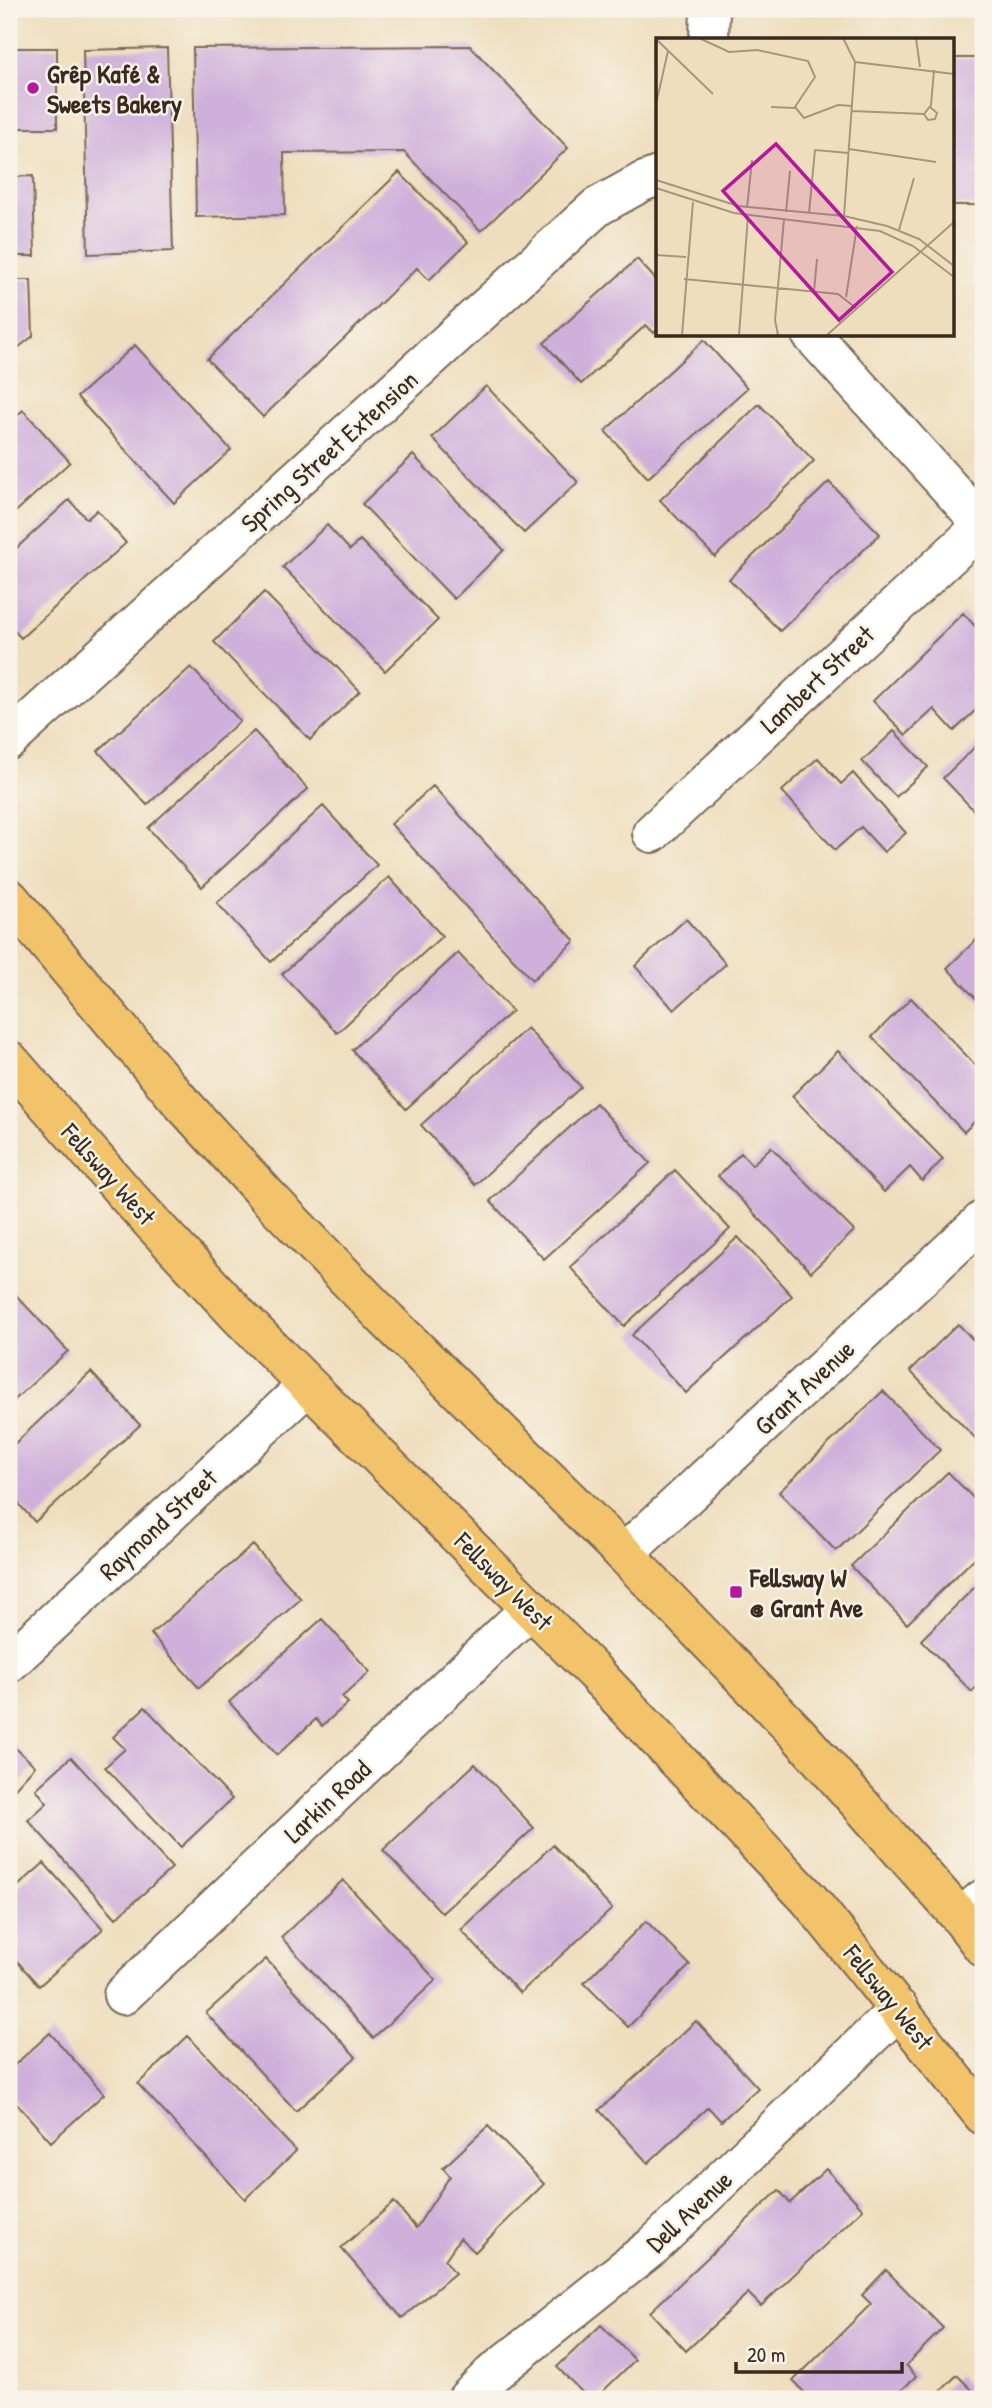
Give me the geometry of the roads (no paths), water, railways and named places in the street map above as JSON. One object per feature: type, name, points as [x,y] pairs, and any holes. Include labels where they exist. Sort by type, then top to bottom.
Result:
[{"type":"main road","points":[[9,898],[180,1101],[267,1196],[386,1319],[624,1554],[976,1922]]},
{"type":"main road","name":"Fellsway West","points":[[9,1060],[130,1199],[240,1317],[531,1608],[809,1899],[983,2115]]},
{"type":"street","points":[[709,38],[710,9]]},
{"type":"street","name":"Spring Street Extension","points":[[9,740],[597,207],[656,177]]},
{"type":"street","name":"Lambert Street","points":[[652,833],[983,525],[813,336]]},
{"type":"street","name":"Grant Avenue","points":[[624,1554],[983,1220]]},
{"type":"street","name":"Raymond Street","points":[[9,1663],[307,1386]]},
{"type":"street","name":"Larkin Road","points":[[123,1994],[531,1608]]},
{"type":"street","name":"Dell Avenue","points":[[467,2399],[492,2374],[653,2246],[900,2009]]},
{"type":"place","name":"Grêp Kafé & Sweets Bakery","points":[[33,88]]},
{"type":"place","name":"Fellsway W @ Grant Ave","points":[[736,1592]]}]
